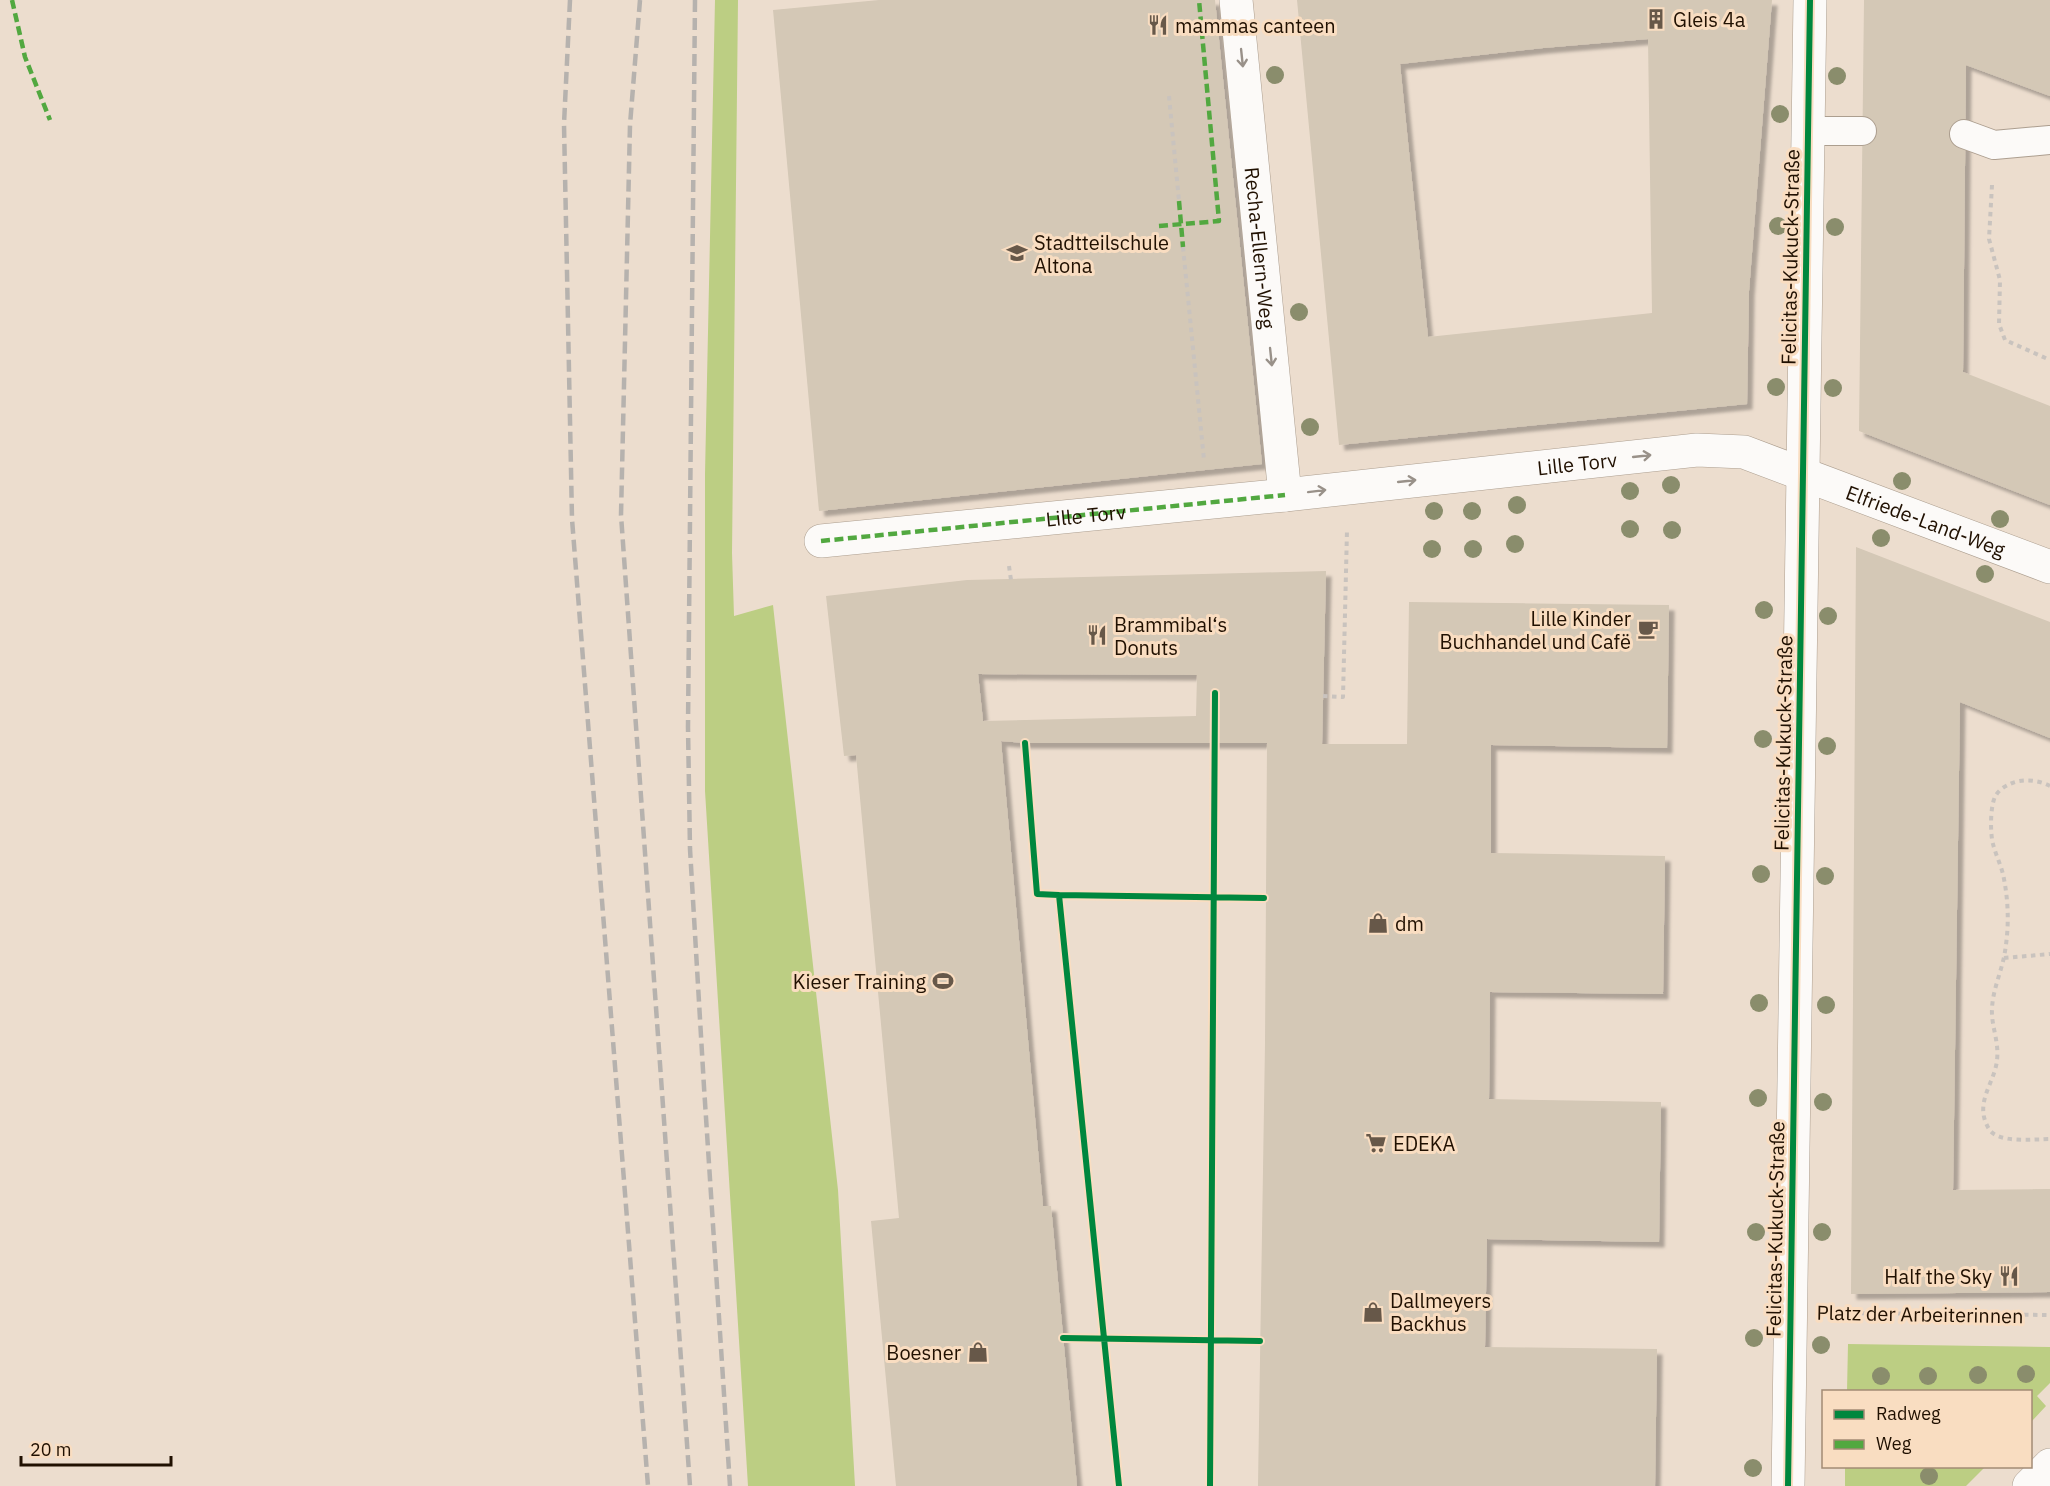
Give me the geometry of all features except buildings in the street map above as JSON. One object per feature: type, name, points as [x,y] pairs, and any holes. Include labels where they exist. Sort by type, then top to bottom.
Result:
[{"type":"street","name":"Recha-Ellern-Weg","points":[[1236,0],[1284,495]]},
{"type":"street","name":"Felicitas-Kukuck-Straße","points":[[1788,1486],[1810,0]]},
{"type":"street","name":"Lille Torv","points":[[821,541],[1284,495],[1697,450],[1744,452],[1803,473]]},
{"type":"street","name":"Elfriede-Land-Weg","points":[[1803,473],[2050,567]]},
{"type":"street","points":[[2029,1486],[2050,1465]]},
{"type":"lane","points":[[1808,131],[1862,131]]},
{"type":"lane","points":[[1964,134],[1994,145],[2050,140]]},
{"type":"path","points":[[1169,96],[1179,201]]},
{"type":"path","points":[[1994,145],[1989,239],[2000,280],[1999,324],[2005,340],[2050,360]]},
{"type":"path","points":[[1183,247],[1204,470]]},
{"type":"path","points":[[1323,696],[1343,697],[1349,488]]},
{"type":"path","points":[[2050,786],[2025,780],[2003,787],[1995,796],[1991,821],[1992,842],[2004,878],[2009,929],[2004,958],[1993,995],[1992,1015],[1998,1050],[1997,1066],[1985,1092],[1984,1120],[1991,1133],[2003,1139],[2050,1139]]},
{"type":"path","points":[[2004,958],[2050,954]]},
{"type":"green space","points":[[715,0],[738,0],[732,553],[734,616],[773,605],[838,1190],[855,1486],[748,1486],[705,791],[705,474]]},
{"type":"green space","points":[[1848,1344],[2050,1347],[2050,1383],[2037,1396],[2046,1406],[2032,1421],[2032,1390],[1847,1390]]},
{"type":"green space","points":[[1845,1468],[1984,1468],[1966,1486],[1845,1486]]},
{"type":"railway","points":[[570,0],[564,124],[572,519],[648,1486]]},
{"type":"railway","points":[[640,0],[630,125],[621,515],[690,1486]]},
{"type":"railway","points":[[695,0],[688,727],[690,849],[730,1486]]},
{"type":"marked path","points":[[12,0],[25,57],[50,120]]},
{"type":"marked path","points":[[1159,226],[1219,221],[1199,0]]},
{"type":"marked path","points":[[1179,201],[1183,247]]},
{"type":"marked path","points":[[821,541],[1285,495]]},
{"type":"cycle path","points":[[1788,1486],[1810,0]]},
{"type":"cycle path","points":[[1210,1486],[1215,693]]},
{"type":"cycle path","points":[[1025,743],[1037,894],[1059,895],[1119,1486]]},
{"type":"cycle path","points":[[1059,895],[1264,898]]},
{"type":"cycle path","points":[[1063,1338],[1260,1341]]},
{"type":"place","name":"Gleis 4a","points":[[1656,19]]},
{"type":"place","name":"mammas canteen","points":[[1158,25]]},
{"type":"place","name":"Stadtteilschule Altona","points":[[1017,253]]},
{"type":"place","name":"Lille Kinder Buchhandel und Cafë","points":[[1648,629]]},
{"type":"place","name":"Brammibal‘s Donuts","points":[[1097,635]]},
{"type":"place","name":"dm","points":[[1378,923]]},
{"type":"place","name":"Kieser Training","points":[[943,981]]},
{"type":"place","name":"EDEKA","points":[[1376,1143]]},
{"type":"place","name":"Half the Sky","points":[[2009,1276]]},
{"type":"place","name":"Dallmeyers Backhus","points":[[1373,1312]]},
{"type":"place","name":"Boesner","points":[[978,1352]]}]
